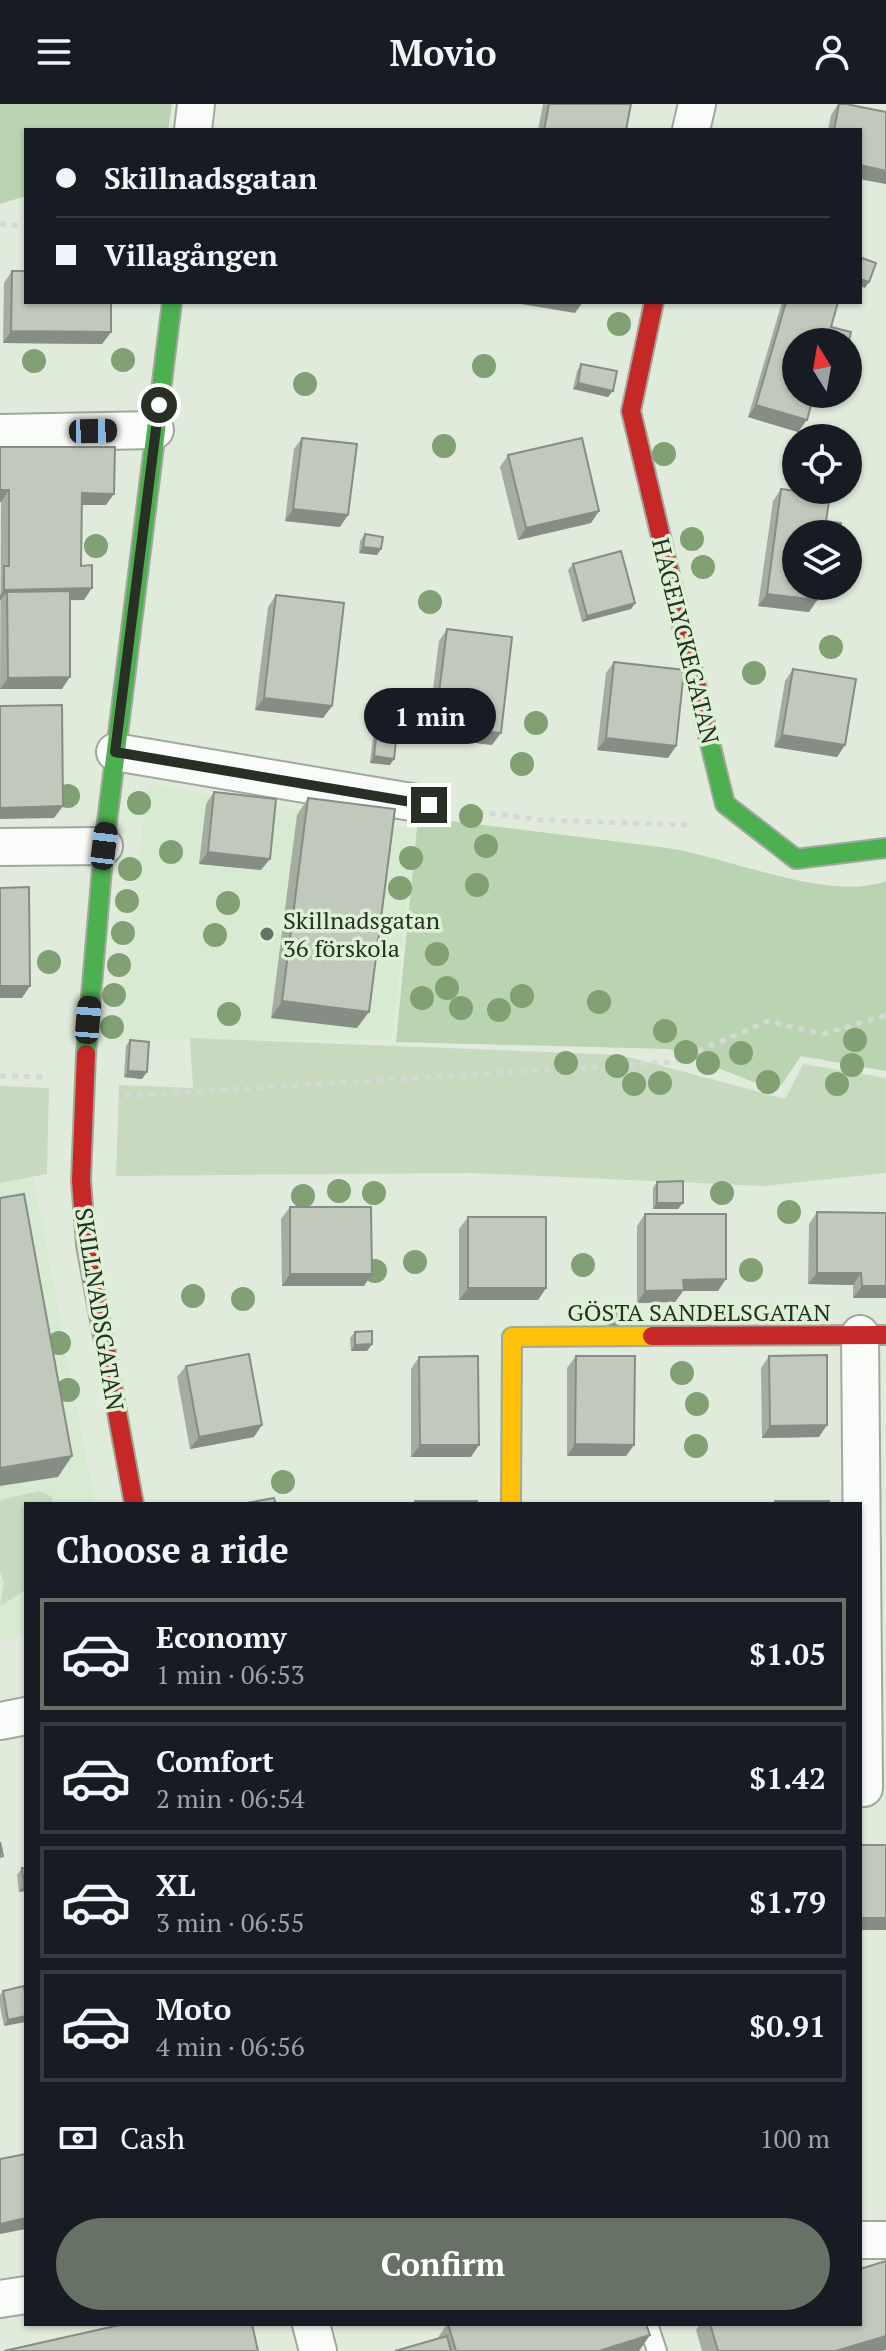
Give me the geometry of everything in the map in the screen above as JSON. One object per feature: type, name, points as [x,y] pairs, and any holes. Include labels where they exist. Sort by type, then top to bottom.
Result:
[{"type":"street","points":[[193,128],[196,104]]},
{"type":"street","points":[[691,128],[697,104]]},
{"type":"street","name":"SKILLNADSGATAN","points":[[134,1502],[86,1245],[81,1180],[82,1099],[104,846],[172,304]]},
{"type":"street","name":"HAGELYCKEGATAN","points":[[654,304],[631,411],[725,804],[796,859],[886,848]]},
{"type":"street","points":[[0,433],[155,430]]},
{"type":"street","points":[[115,752],[429,805]]},
{"type":"street","points":[[0,847],[104,846]]},
{"type":"street","points":[[870,1788],[873,1334]]},
{"type":"street","name":"GÖSTA SANDELSGATAN","points":[[511,1502],[512,1337],[873,1334]]},
{"type":"street","points":[[0,1721],[24,1716]]},
{"type":"street","points":[[862,2240],[886,2240]]},
{"type":"street","points":[[0,2299],[24,2295]]},
{"type":"street","points":[[312,2326],[318,2351]]},
{"type":"lane","points":[[649,2326],[657,2351]]},
{"type":"path","points":[[0,224],[24,226]]},
{"type":"path","points":[[429,805],[540,820],[694,825]]},
{"type":"path","points":[[82,1099],[673,1062],[768,1021],[823,1034],[886,1015]]},
{"type":"shaded area","points":[[0,104],[172,104],[168,128],[24,128],[24,197],[0,204]]},
{"type":"shaded area","name":"Skillnadsgatan 36 förskola","points":[[148,784],[416,829],[392,1039],[116,1040]]},
{"type":"shaded area","points":[[418,817],[660,847],[806,882],[835,886],[862,886],[886,881],[886,1071],[801,1056],[777,1091],[669,1049],[396,1042]]},
{"type":"shaded area","points":[[190,1038],[621,1055],[785,1099],[803,1064],[886,1078],[886,1173],[764,1186],[472,1173],[116,1176],[119,1085],[193,1088]]},
{"type":"shaded area","points":[[0,1086],[49,1088],[47,1174],[0,1183]]},
{"type":"shaded area","points":[[33,1177],[95,1502],[24,1502],[24,1637],[0,1641],[0,1183]]},
{"type":"shaded area","points":[[39,1491],[51,1496],[52,1502],[24,1502],[24,1591],[0,1606],[4,1583],[0,1571],[0,1500]]},
{"type":"building","points":[[549,104],[631,104],[626,128],[544,128]]},
{"type":"building","points":[[839,104],[886,112],[886,171],[862,165],[862,128],[834,128]]},
{"type":"building","points":[[862,258],[876,263],[869,282],[862,280]]},
{"type":"building","points":[[12,271],[24,271],[24,304],[111,304],[111,332],[11,331]]},
{"type":"building","points":[[785,304],[837,304],[831,327],[835,328],[782,328],[782,408],[810,408],[807,420],[756,405]]},
{"type":"building","points":[[581,364],[617,371],[613,391],[578,383]]},
{"type":"building","points":[[302,438],[357,444],[348,515],[293,509]]},
{"type":"building","points":[[582,438],[599,511],[526,528],[508,455]]},
{"type":"building","points":[[0,447],[115,447],[114,494],[82,493],[81,566],[92,565],[92,588],[4,590],[4,566],[9,566],[9,490],[0,490]]},
{"type":"building","points":[[781,489],[782,504],[829,504],[826,520],[782,520],[782,596],[767,594]]},
{"type":"building","points":[[365,534],[383,537],[381,549],[363,547]]},
{"type":"building","points":[[621,551],[635,603],[587,616],[573,564]]},
{"type":"building","points":[[70,591],[70,677],[8,678],[7,592]]},
{"type":"building","points":[[276,595],[344,603],[332,706],[264,698]]},
{"type":"building","points":[[447,629],[512,637],[501,733],[435,725]]},
{"type":"building","points":[[614,662],[684,670],[676,746],[606,738]]},
{"type":"building","points":[[793,669],[856,679],[845,745],[782,735]]},
{"type":"building","points":[[62,705],[63,806],[0,808],[0,706]]},
{"type":"building","points":[[378,721],[398,724],[394,759],[374,756]]},
{"type":"building","points":[[214,792],[276,799],[270,859],[208,852]]},
{"type":"building","points":[[308,798],[395,809],[369,1012],[282,1001]]},
{"type":"building","points":[[29,887],[30,986],[0,986],[0,888]]},
{"type":"building","points":[[130,1040],[149,1042],[147,1072],[128,1071]]},
{"type":"building","points":[[683,1181],[683,1203],[657,1203],[657,1182]]},
{"type":"building","points":[[24,1194],[72,1456],[0,1468],[0,1198]]},
{"type":"building","points":[[290,1207],[371,1207],[372,1274],[290,1274]]},
{"type":"building","points":[[817,1212],[886,1213],[886,1286],[862,1286],[861,1273],[817,1273]]},
{"type":"building","points":[[645,1214],[726,1214],[726,1279],[683,1280],[684,1290],[645,1291]]},
{"type":"building","points":[[468,1217],[546,1217],[546,1288],[468,1288]]},
{"type":"building","points":[[372,1331],[372,1344],[355,1345],[355,1332]]},
{"type":"building","points":[[249,1354],[262,1425],[199,1437],[186,1366]]},
{"type":"building","points":[[827,1355],[827,1425],[770,1426],[769,1356]]},
{"type":"building","points":[[478,1356],[479,1445],[420,1445],[419,1357]]},
{"type":"building","points":[[576,1356],[635,1356],[634,1445],[575,1444]]},
{"type":"building","points":[[274,1498],[275,1502],[252,1502]]},
{"type":"building","points":[[415,1501],[477,1501],[477,1502]]},
{"type":"building","points":[[775,1501],[829,1501],[829,1502]]},
{"type":"building","points":[[862,1845],[886,1845],[886,1918],[862,1918]]},
{"type":"building","points":[[24,1986],[24,2016],[8,2020],[3,1991]]},
{"type":"building","points":[[24,2154],[24,2218],[0,2224],[0,2159]]},
{"type":"building","points":[[886,2261],[886,2336],[836,2351],[718,2351],[711,2326],[862,2326],[862,2268]]},
{"type":"building","points":[[115,2326],[252,2326],[258,2351],[4,2351]]},
{"type":"building","points":[[449,2326],[647,2326],[650,2335],[599,2351],[456,2351]]},
{"type":"building","points":[[447,2336],[451,2351],[395,2351]]},
{"type":"traffic: fast","points":[[86,1054],[104,846],[172,304]]},
{"type":"traffic: fast","points":[[707,731],[725,804],[796,859],[886,848]]},
{"type":"traffic: slow","points":[[511,1502],[512,1337],[652,1336]]},
{"type":"traffic: jam","points":[[654,304],[631,411],[707,731]]},
{"type":"traffic: jam","points":[[86,1054],[81,1180],[86,1245],[134,1502]]},
{"type":"traffic: jam","points":[[652,1336],[886,1335]]},
{"type":"place","name":"Skillnadsgatan 36 förskola","points":[[267,934]]},
{"type":"route","points":[[159,405],[115,752],[348,794],[429,805]]}]
